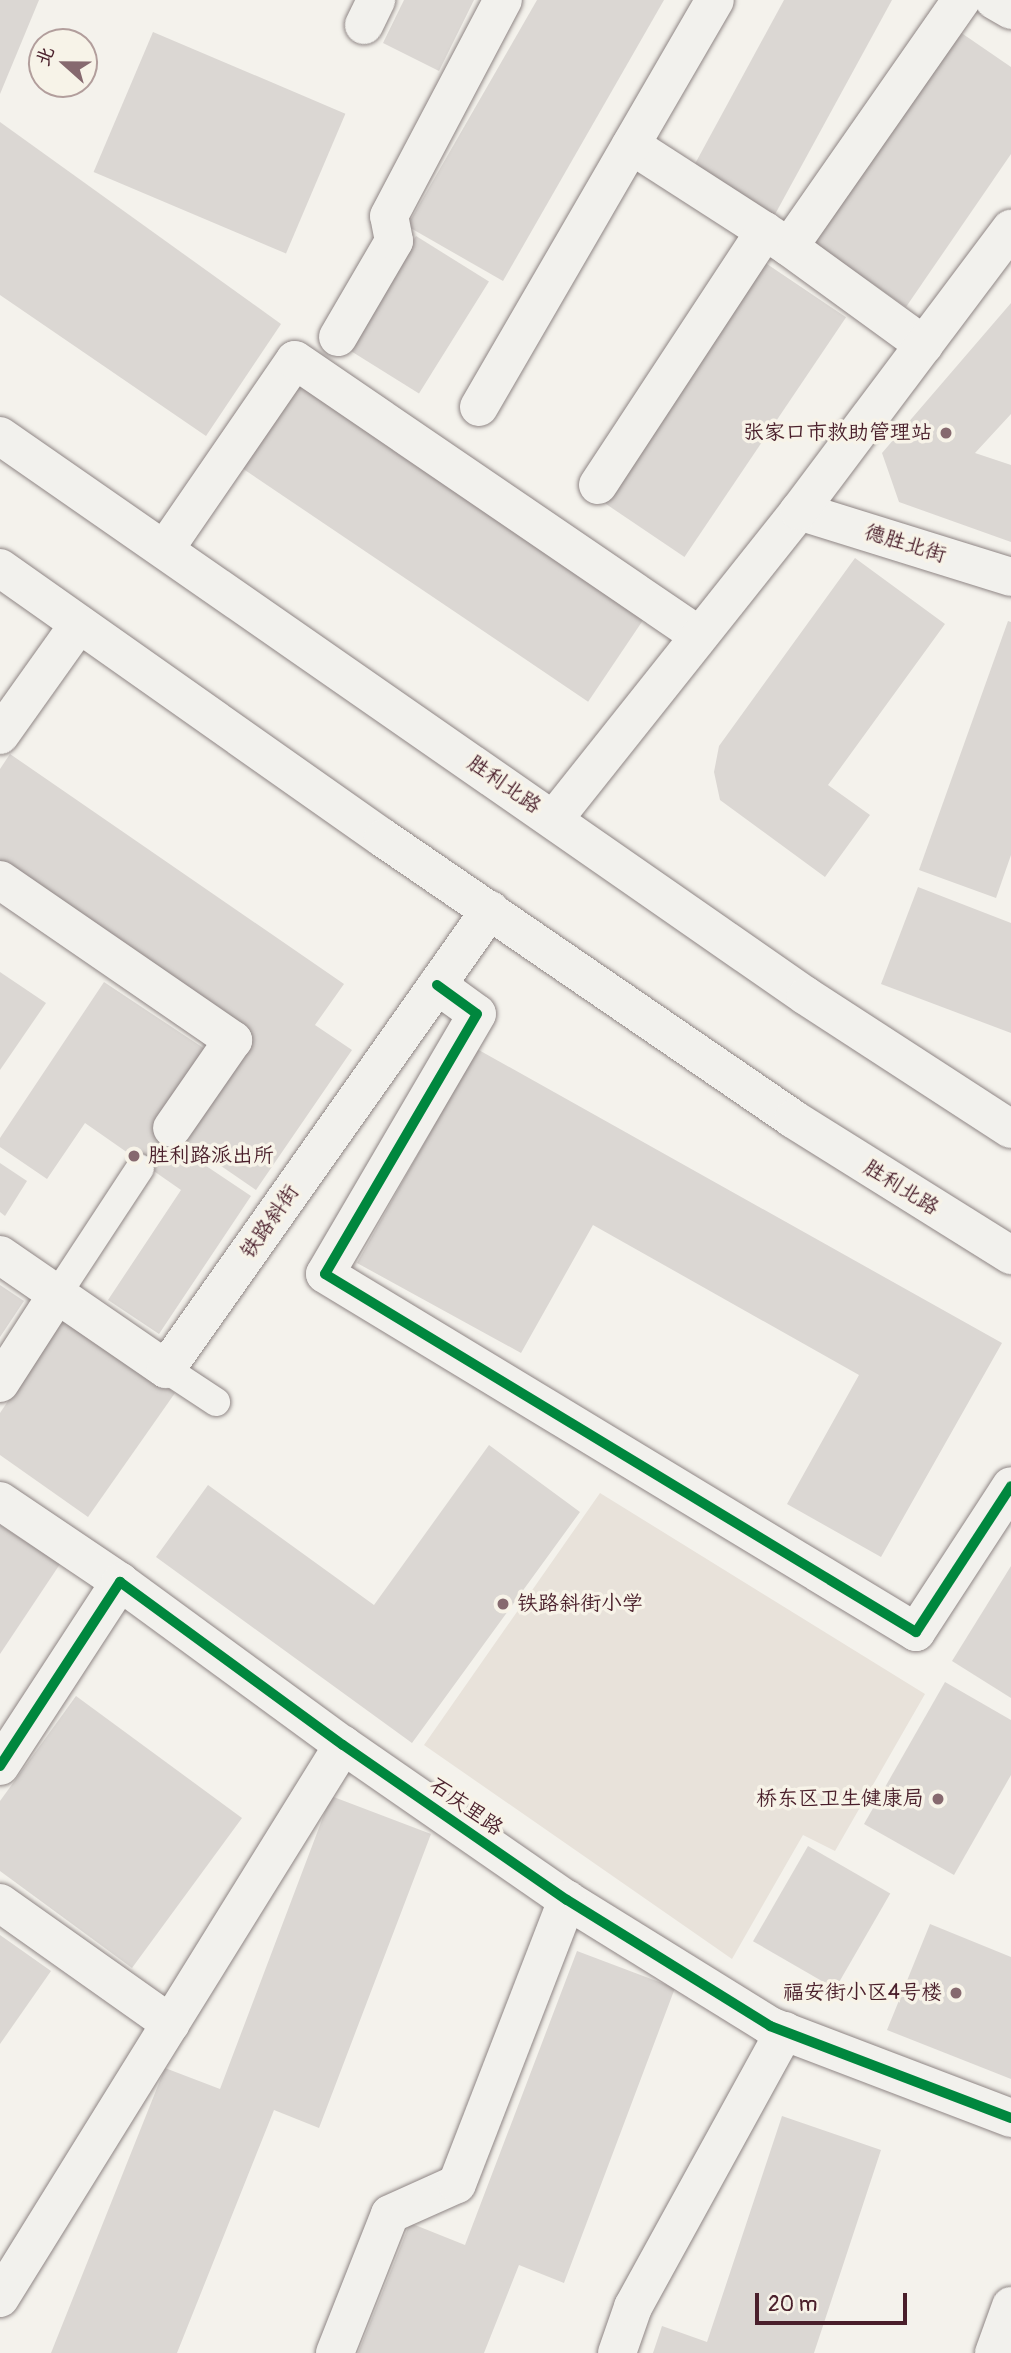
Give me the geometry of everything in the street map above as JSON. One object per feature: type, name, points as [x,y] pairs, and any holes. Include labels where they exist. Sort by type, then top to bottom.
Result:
[{"type":"main road","points":[[338,337],[394,241],[388,216],[503,0]]},
{"type":"main road","points":[[479,407],[715,0]]},
{"type":"main road","points":[[598,485],[777,239],[961,0]]},
{"type":"main road","points":[[994,0],[1011,10]]},
{"type":"main road","points":[[631,145],[777,239],[924,345]]},
{"type":"main road","points":[[554,820],[799,512],[1011,229]]},
{"type":"main road","points":[[165,549],[295,360],[699,636]]},
{"type":"main road","name":"胜利北路","points":[[0,436],[806,996],[1011,1129]]},
{"type":"main road","name":"德胜北街","points":[[799,512],[1011,577]]},
{"type":"main road","name":"胜利北路","points":[[0,568],[793,1119],[1011,1255]]},
{"type":"main road","points":[[0,735],[79,624]]},
{"type":"main road","points":[[0,880],[233,1040],[172,1128]]},
{"type":"main road","name":"铁路斜街","points":[[166,1369],[490,911]]},
{"type":"main road","points":[[437,985],[477,1014],[325,1274],[916,1632],[1011,1486]]},
{"type":"main road","points":[[0,1255],[166,1369]]},
{"type":"main road","points":[[0,1383],[58,1293]]},
{"type":"main road","name":"石庆里路","points":[[0,1501],[120,1581],[343,1745],[567,1900],[771,2025],[1011,2118]]},
{"type":"main road","points":[[0,1766],[120,1581]]},
{"type":"main road","points":[[0,2298],[343,1745]]},
{"type":"main road","points":[[335,2353],[390,2214],[457,2184],[567,1900]]},
{"type":"main road","points":[[0,1903],[171,2024]]},
{"type":"main road","points":[[617,2353],[633,2307],[785,2031]]},
{"type":"main road","points":[[994,2353],[1011,2306]]},
{"type":"lane","points":[[58,1293],[140,1168]]},
{"type":"lane","points":[[166,1369],[216,1402]]},
{"type":"shaded area","points":[[600,1493],[925,1694],[835,1851],[803,1835],[732,1959],[424,1745]]},
{"type":"building","points":[[0,0],[39,0],[0,94]]},
{"type":"building","points":[[404,0],[474,0],[439,71],[383,43]]},
{"type":"building","points":[[537,0],[664,0],[503,281],[407,226]]},
{"type":"building","points":[[784,0],[892,0],[773,218],[690,173]]},
{"type":"building","points":[[153,32],[345,114],[286,254],[94,172]]},
{"type":"building","points":[[960,32],[1011,67],[1011,154],[906,307],[814,243]]},
{"type":"building","points":[[0,122],[281,324],[206,436],[0,295]]},
{"type":"building","points":[[416,236],[489,282],[419,394],[346,348]]},
{"type":"building","points":[[764,262],[846,317],[684,557],[602,502]]},
{"type":"building","name":"张家口市救助管理站","points":[[1011,303],[1011,414],[975,453],[1011,465],[1011,542],[899,502],[882,453]]},
{"type":"building","points":[[297,375],[649,612],[588,702],[237,465]]},
{"type":"building","points":[[855,558],[945,624],[828,785],[870,815],[825,877],[720,800],[714,772],[719,746]]},
{"type":"building","points":[[1008,621],[1011,622],[1011,855],[996,898],[919,870]]},
{"type":"building","points":[[10,754],[344,984],[315,1025],[352,1050],[256,1190],[176,1135],[246,1033],[0,864],[0,769]]},
{"type":"building","points":[[918,887],[1011,923],[1011,1033],[881,984]]},
{"type":"building","points":[[0,972],[46,1003],[0,1070]]},
{"type":"building","points":[[104,982],[208,1051],[154,1131],[251,1196],[159,1334],[108,1300],[181,1190],[85,1123],[47,1179],[0,1147],[0,1138]]},
{"type":"building","points":[[477,1049],[1002,1343],[881,1557],[787,1504],[859,1375],[593,1225],[521,1353],[357,1263]]},
{"type":"building","points":[[0,1163],[27,1181],[5,1216],[0,1212]]},
{"type":"building","points":[[0,1285],[24,1301],[0,1337]]},
{"type":"building","points":[[65,1316],[175,1393],[88,1517],[0,1455],[0,1413]]},
{"type":"building","points":[[489,1445],[580,1512],[412,1743],[156,1557],[208,1485],[374,1605]]},
{"type":"building","points":[[0,1525],[60,1564],[0,1654]]},
{"type":"building","points":[[1011,1566],[1011,1698],[952,1661]]},
{"type":"building","name":"桥东区卫生健康局","points":[[945,1682],[1011,1720],[1011,1775],[954,1875],[864,1824]]},
{"type":"building","points":[[76,1696],[242,1818],[132,1968],[0,1871],[0,1801]]},
{"type":"building","points":[[331,1796],[431,1834],[319,2128],[274,2110],[177,2353],[51,2353],[165,2068],[220,2089]]},
{"type":"building","points":[[808,1846],[890,1893],[835,1989],[753,1941]]},
{"type":"building","name":"福安街小区4号楼","points":[[930,1924],[1011,1957],[1011,2079],[887,2030]]},
{"type":"building","points":[[0,1935],[51,1971],[0,2044]]},
{"type":"building","points":[[577,1951],[675,1988],[564,2283],[519,2265],[484,2353],[358,2353],[410,2223],[465,2245]]},
{"type":"building","points":[[782,2116],[881,2150],[814,2353],[653,2353],[662,2326],[707,2342]]},
{"type":"cycle path","points":[[437,985],[477,1014],[325,1274],[916,1632],[1011,1486]]},
{"type":"cycle path","points":[[0,1766],[120,1582],[343,1745],[567,1900],[770,2026],[1011,2118]]},
{"type":"place","name":"张家口市救助管理站","points":[[946,433]]},
{"type":"place","name":"胜利路派出所","points":[[134,1156]]},
{"type":"place","name":"铁路斜街小学","points":[[503,1604]]},
{"type":"place","name":"桥东区卫生健康局","points":[[938,1799]]},
{"type":"place","name":"福安街小区4号楼","points":[[956,1993]]}]
